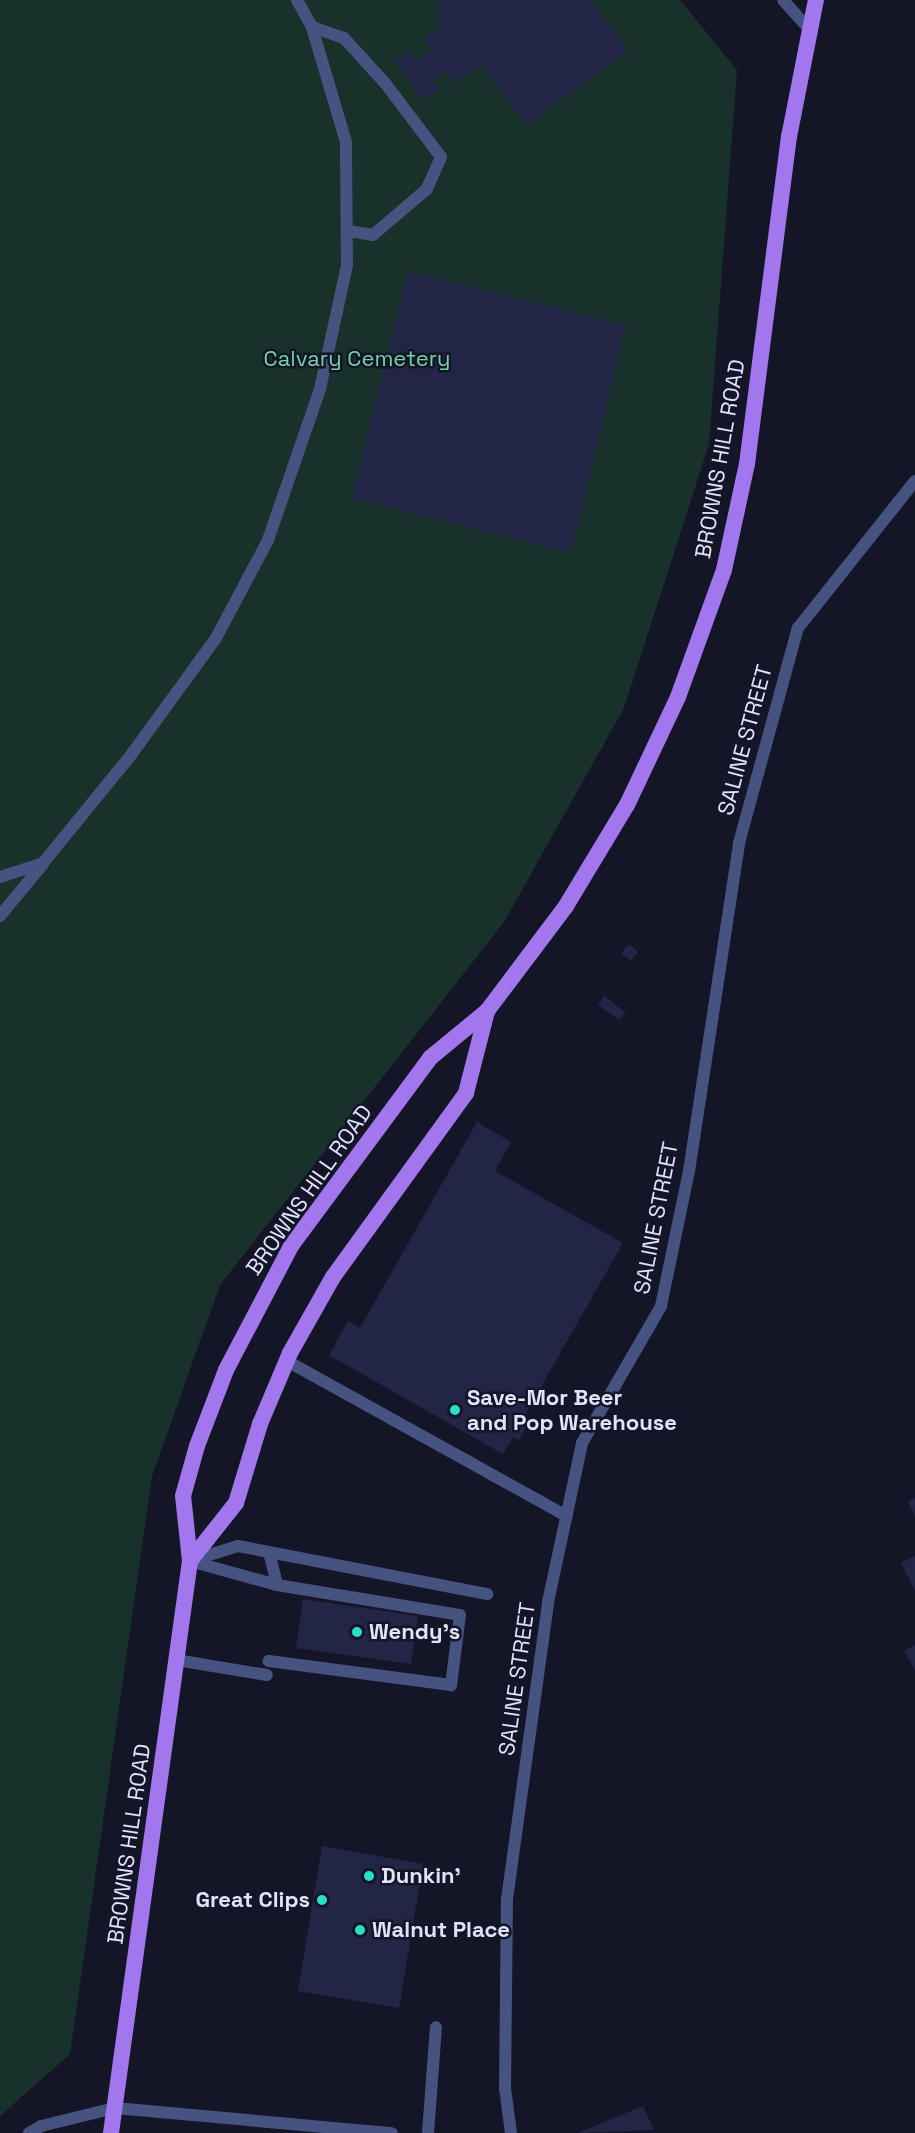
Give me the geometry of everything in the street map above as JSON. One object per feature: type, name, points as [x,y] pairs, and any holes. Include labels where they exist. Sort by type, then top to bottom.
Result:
[{"type":"main road","name":"BROWNS HILL ROAD","points":[[111,2133],[190,1561],[183,1496],[213,1402],[252,1314],[291,1246],[430,1058],[487,1011],[566,906],[627,805],[678,697],[724,570],[747,464],[789,137],[816,0]]},
{"type":"main road","name":"BROWNS HILL ROAD","points":[[190,1561],[236,1503],[260,1424],[287,1361],[333,1277],[466,1093],[487,1011]]},
{"type":"street","points":[[0,916],[130,755],[216,638],[268,540],[320,389],[347,265],[346,142],[312,27],[297,0]]},
{"type":"street","points":[[783,0],[809,29]]},
{"type":"street","points":[[312,27],[345,38],[385,83],[441,157],[427,189],[373,235],[347,231]]},
{"type":"street","name":"SALINE STREET","points":[[512,2133],[505,2088],[507,1899],[548,1602],[582,1443],[661,1306],[688,1171],[739,843],[798,628],[915,481]]},
{"type":"street","points":[[0,877],[43,863]]},
{"type":"street","points":[[287,1361],[567,1516]]},
{"type":"street","points":[[190,1561],[238,1546],[487,1594]]},
{"type":"street","points":[[269,1552],[277,1586]]},
{"type":"street","points":[[190,1561],[277,1586],[460,1615],[451,1685],[270,1661]]},
{"type":"street","points":[[176,1660],[267,1675]]},
{"type":"street","points":[[428,2133],[436,2027]]},
{"type":"street","points":[[29,2133],[40,2126],[115,2108],[392,2133]]},
{"type":"green space","name":"Calvary Cemetery","points":[[0,0],[680,0],[737,70],[709,444],[624,708],[504,922],[220,1285],[152,1476],[70,2054],[0,2116]]},
{"type":"building","points":[[435,0],[591,0],[628,51],[526,125],[484,66],[480,69],[478,66],[455,82],[446,70],[433,79],[439,88],[423,100],[395,61],[409,52],[416,61],[431,49],[424,40],[443,27],[436,16],[443,11]]},
{"type":"building","points":[[408,271],[626,325],[571,552],[352,498]]},
{"type":"building","points":[[629,944],[638,952],[631,961],[621,953]]},
{"type":"building","points":[[604,996],[625,1012],[619,1020],[598,1005]]},
{"type":"building","points":[[477,1122],[511,1142],[495,1171],[623,1243],[522,1420],[528,1423],[519,1440],[513,1437],[503,1454],[329,1355],[348,1321],[360,1328]]},
{"type":"building","points":[[915,1498],[915,1516],[908,1502]]},
{"type":"building","points":[[915,1556],[915,1591],[901,1563]]},
{"type":"building","name":"Wendy's","points":[[303,1599],[418,1616],[411,1664],[296,1648]]},
{"type":"building","points":[[915,1645],[915,1671],[904,1651]]},
{"type":"building","name":"Walnut Place","points":[[322,1846],[423,1864],[399,2008],[298,1991]]},
{"type":"building","points":[[643,2106],[654,2130],[577,2133]]},
{"type":"place","name":"Save-Mor Beer and Pop Warehouse","points":[[455,1410]]},
{"type":"place","name":"Wendy's","points":[[357,1632]]},
{"type":"place","name":"Dunkin'","points":[[369,1876]]},
{"type":"place","name":"Great Clips","points":[[322,1900]]},
{"type":"place","name":"Walnut Place","points":[[360,1930]]}]
